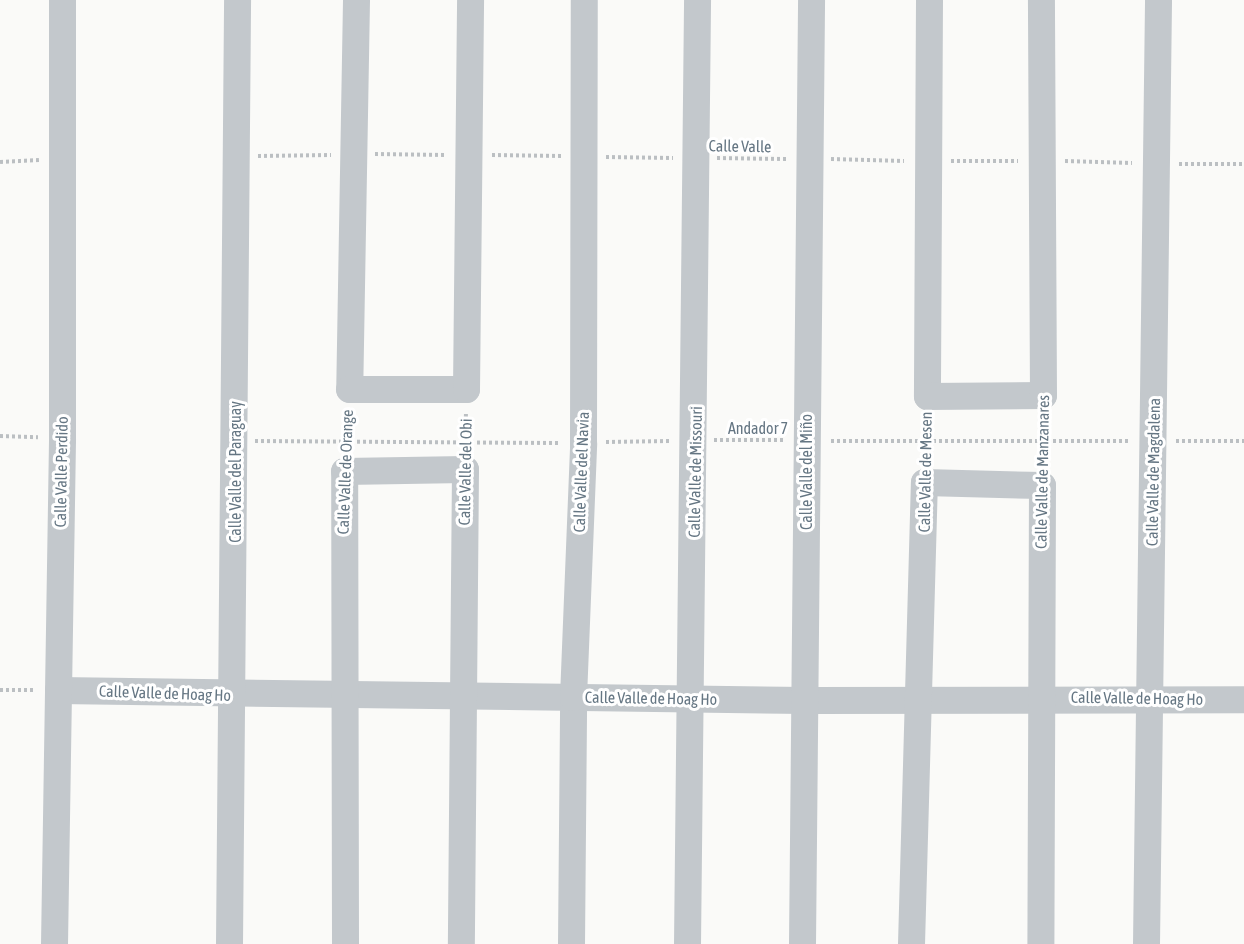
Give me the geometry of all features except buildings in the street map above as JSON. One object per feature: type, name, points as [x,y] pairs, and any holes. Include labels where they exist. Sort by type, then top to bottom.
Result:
[{"type":"street","name":"Calle Valle Perdido","points":[[54,944],[62,438],[60,159],[62,0]]},
{"type":"street","name":"Calle Valle del Paraguay","points":[[229,944],[237,0]]},
{"type":"street","name":"Calle Valle de Orange","points":[[349,389],[351,154],[356,0]]},
{"type":"street","points":[[349,389],[466,389],[470,0]]},
{"type":"street","name":"Calle Valle del Navia","points":[[571,944],[573,697],[583,443],[586,156],[584,0]]},
{"type":"street","name":"Calle Valle de Missouri","points":[[687,944],[696,440],[694,158],[697,0]]},
{"type":"street","name":"Calle Valle del Miño","points":[[801,944],[811,0]]},
{"type":"street","name":"Calle Valle de Mesen","points":[[927,396],[930,0]]},
{"type":"street","name":"Calle Valle de Manzanares","points":[[1041,0],[1043,395]]},
{"type":"street","name":"Calle Valle de Magdalena","points":[[1146,944],[1152,698],[1153,441],[1159,164],[1158,0]]},
{"type":"street","points":[[927,396],[1043,395]]},
{"type":"street","points":[[344,471],[465,469]]},
{"type":"street","name":"Calle Valle del Obi","points":[[461,944],[461,697],[465,469]]},
{"type":"street","name":"Calle Valle de Orange","points":[[344,471],[342,694],[345,944]]},
{"type":"street","points":[[924,482],[1042,485]]},
{"type":"street","name":"Calle Valle de Mesen","points":[[911,944],[920,700],[924,482]]},
{"type":"street","name":"Calle Valle de Manzanares","points":[[1040,944],[1042,485]]},
{"type":"street","name":"Calle Valle de Hoag Ho","points":[[58,690],[232,695],[342,694],[805,700],[1041,697],[1244,699]]},
{"type":"path","name":"Calle Valle","points":[[236,156],[351,154],[1244,164]]},
{"type":"path","points":[[0,162],[60,159]]},
{"type":"path","name":"Calle Valle de Orange","points":[[344,471],[343,442],[349,389]]},
{"type":"path","name":"Calle Valle del Obi","points":[[465,469],[466,389]]},
{"type":"path","name":"Calle Valle de Manzanares","points":[[1042,485],[1043,395]]},
{"type":"path","name":"Calle Valle de Mesen","points":[[924,482],[927,396]]},
{"type":"path","points":[[0,436],[62,438]]},
{"type":"path","name":"Andador 7","points":[[235,441],[583,443],[696,440],[1042,443],[1244,441]]},
{"type":"path","points":[[0,690],[58,690]]}]
